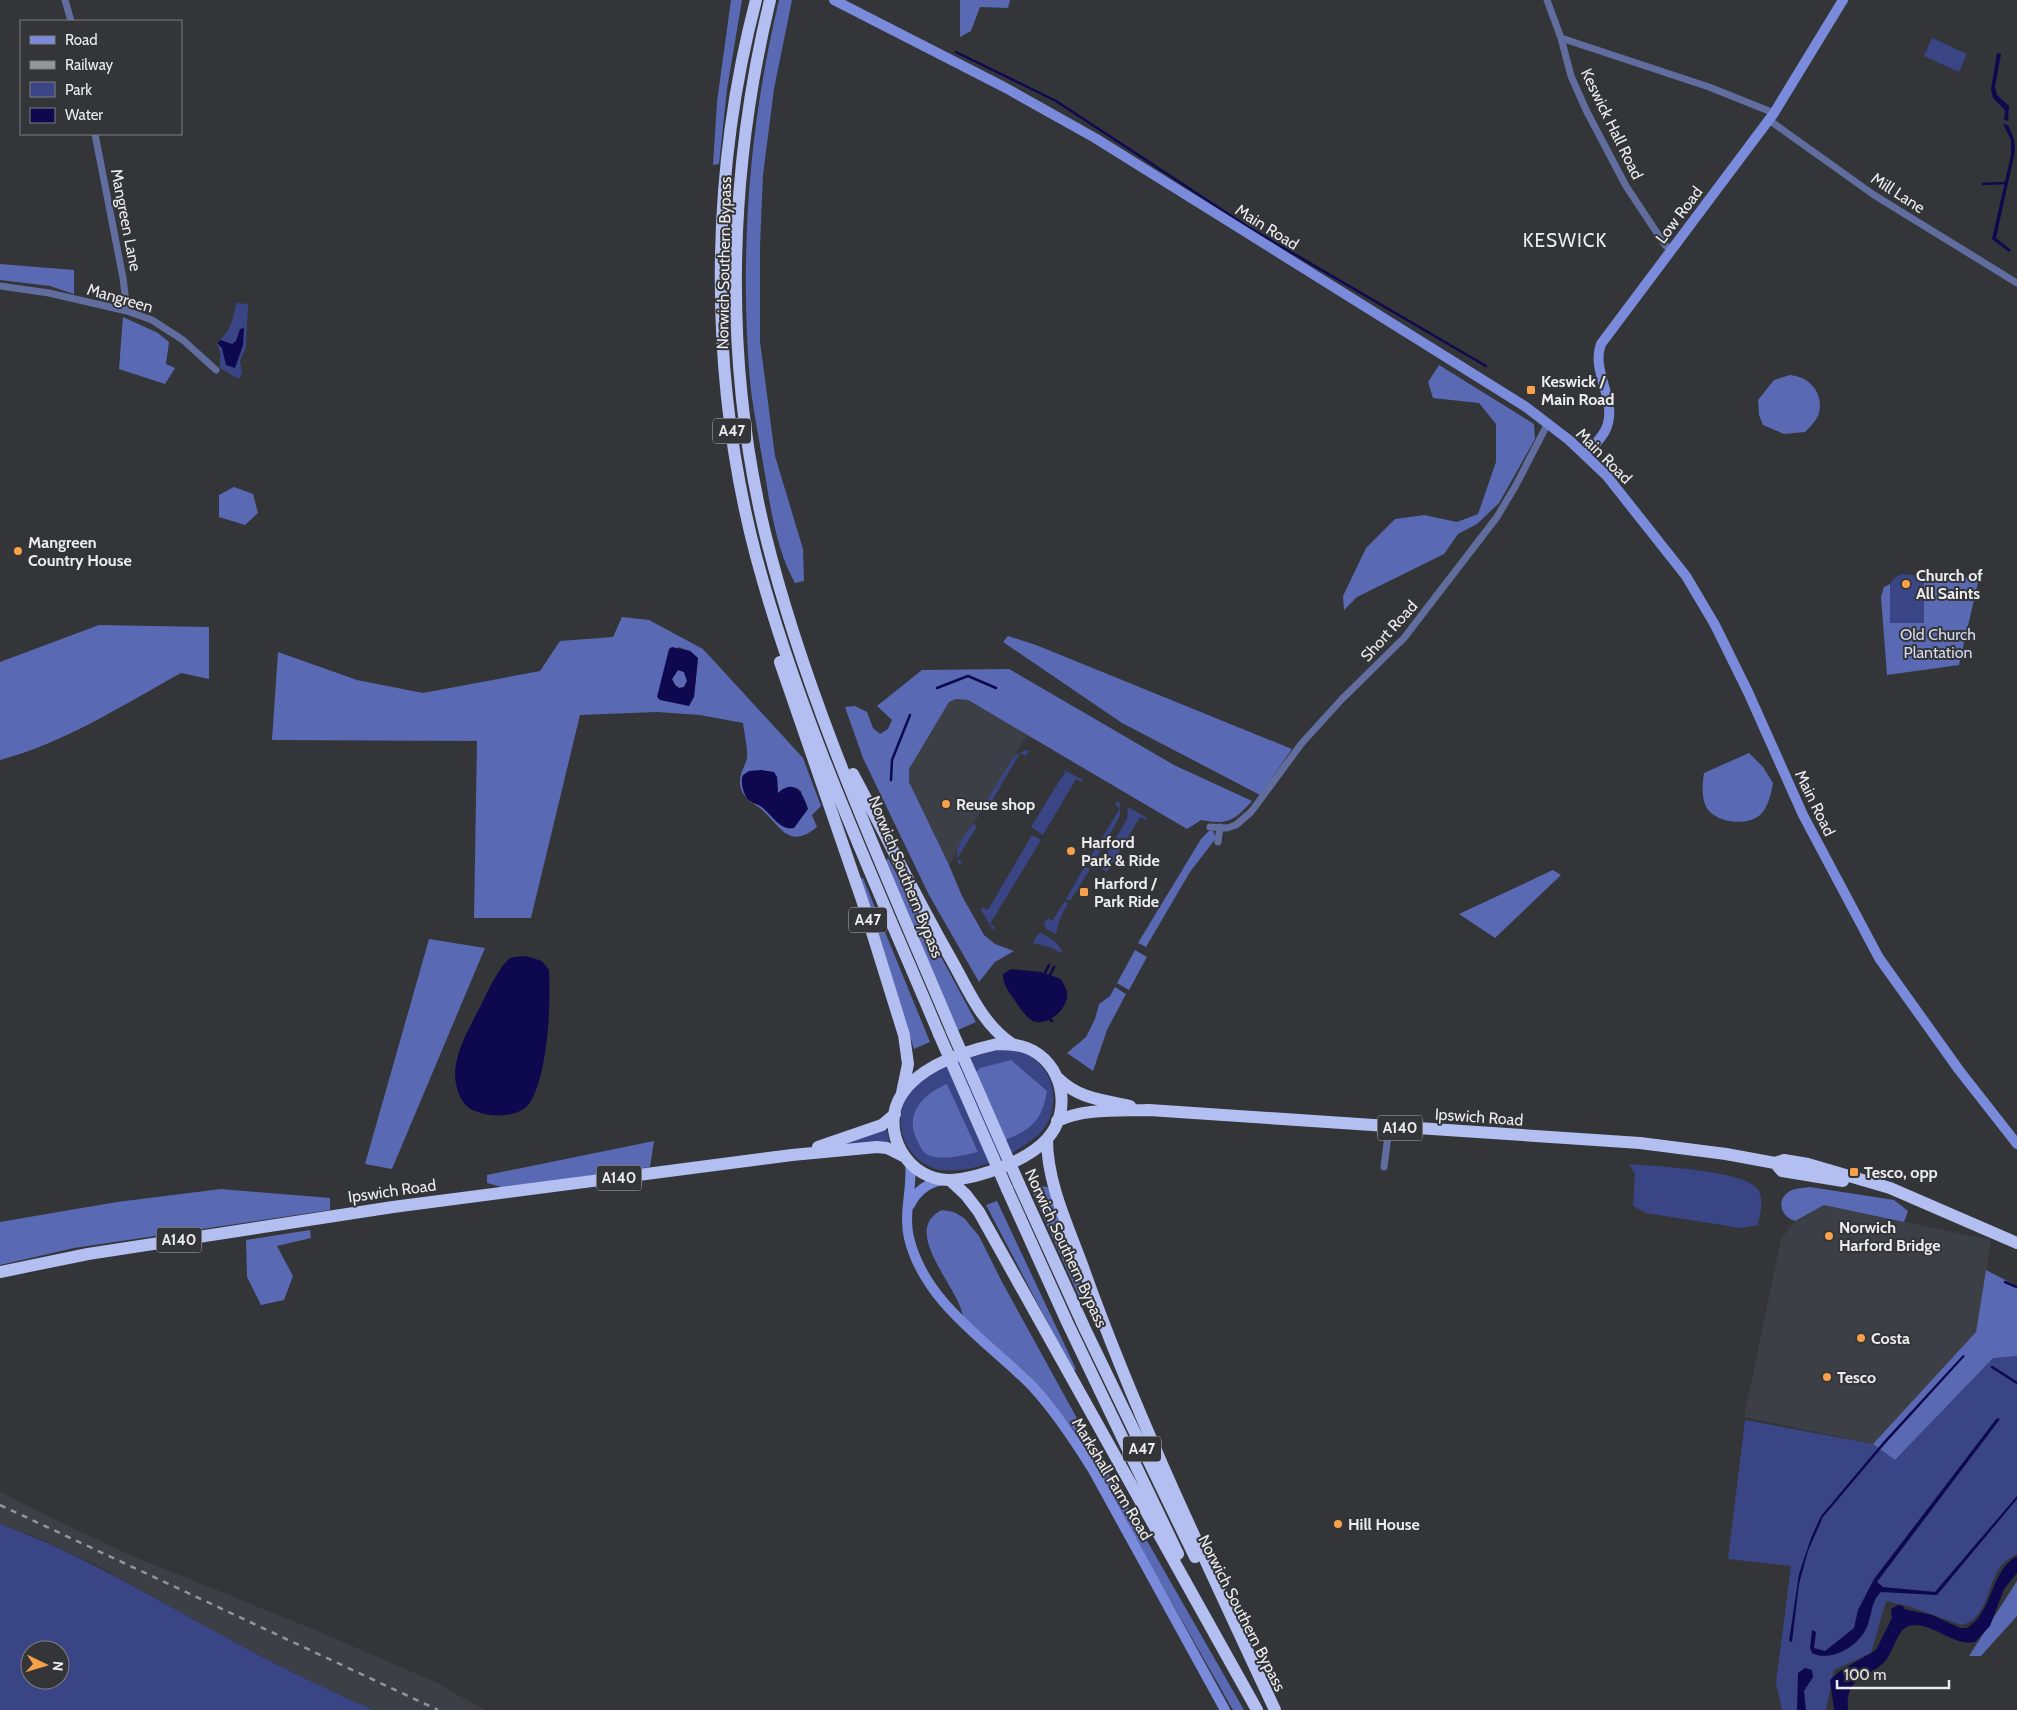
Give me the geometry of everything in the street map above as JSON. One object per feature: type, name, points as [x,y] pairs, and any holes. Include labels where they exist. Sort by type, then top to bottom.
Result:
[{"type":"highway","name":"Norwich Southern Bypass","points":[[756,0],[748,29],[731,127],[723,239],[724,353],[736,457],[756,554],[778,631],[832,775],[939,1034],[1154,1473],[1274,1710]]},
{"type":"highway","name":"Norwich Southern Bypass","points":[[770,0],[753,80],[742,161],[736,300],[743,407],[755,484],[777,578],[798,647],[848,781],[952,1031],[1013,1186],[1130,1454],[1257,1710]]},
{"type":"highway","name":"A47","points":[[736,457],[744,529],[763,611],[862,900],[904,1035],[908,1064],[902,1093]]},
{"type":"highway","name":"A47","points":[[777,578],[830,722],[852,771],[909,884],[980,1011],[999,1035],[1012,1044]]},
{"type":"highway","points":[[1012,1044],[1038,1053],[1048,1062],[1059,1079],[1062,1102],[1057,1122],[1047,1139],[1026,1155],[1000,1168],[976,1176],[947,1180],[922,1173],[908,1160],[895,1138],[895,1114],[902,1093],[937,1065],[955,1056],[990,1046],[1012,1044]]},
{"type":"highway","name":"Ipswich Road","points":[[1059,1079],[1073,1092],[1080,1095],[1149,1110]]},
{"type":"highway","name":"Ipswich Road","points":[[1057,1122],[1067,1117],[1089,1112],[1149,1110],[1389,1128],[1640,1143],[1775,1163],[1782,1171],[1890,1188],[2017,1243]]},
{"type":"highway","name":"Ipswich Road","points":[[792,1155],[882,1125],[895,1114]]},
{"type":"highway","name":"A47","points":[[1047,1139],[1050,1172],[1112,1347],[1155,1450],[1274,1710]]},
{"type":"highway","name":"Ipswich Road","points":[[0,1272],[88,1254],[376,1210],[792,1155],[877,1146],[888,1148],[908,1160]]},
{"type":"highway","name":"A47","points":[[947,1180],[966,1194],[979,1212],[1257,1710]]},
{"type":"main road","name":"Main Road","points":[[834,0],[1004,87],[1095,138],[1526,407],[1586,455],[1614,485],[1686,576],[1715,626],[1748,692],[1803,815],[1879,958],[1959,1070],[2017,1144]]},
{"type":"main road","name":"Low Road","points":[[1586,455],[1599,440],[1608,422],[1608,400],[1598,357],[1601,344],[1772,116],[1843,0]]},
{"type":"main road","name":"Markshall Farm Road","points":[[908,1160],[909,1238],[915,1255],[932,1286],[958,1318],[1034,1388],[1069,1433],[1093,1470],[1224,1710]]},
{"type":"main road","points":[[908,1208],[915,1195],[922,1189],[947,1180]]},
{"type":"street","points":[[65,0],[71,20]]},
{"type":"street","name":"Keswick Hall Road","points":[[1546,0],[1561,38],[1571,76],[1586,110],[1626,186],[1665,245],[1671,250]]},
{"type":"street","name":"Mill Lane","points":[[1561,38],[1700,84],[1772,116],[1874,195],[2017,283]]},
{"type":"street","name":"Mangreen Lane","points":[[95,135],[123,278],[127,311]]},
{"type":"street","name":"Mangreen","points":[[0,286],[49,292],[127,311],[152,320],[183,340],[216,370]]},
{"type":"street","name":"Short Road","points":[[1210,827],[1227,828],[1236,825],[1251,812],[1302,743],[1342,699],[1404,638],[1497,517],[1548,423]]},
{"type":"street","points":[[1218,842],[1220,828]]},
{"type":"street","points":[[1384,1167],[1389,1128]]},
{"type":"shaded area","points":[[956,699],[967,700],[1027,735],[949,865],[909,782],[909,769],[949,702]]},
{"type":"shaded area","points":[[1824,1205],[1991,1240],[1976,1332],[1873,1444],[1744,1417],[1781,1239],[1795,1221]]},
{"type":"shaded area","points":[[0,1491],[132,1556],[313,1629],[435,1682],[485,1710],[373,1710],[322,1687],[223,1636],[95,1564],[34,1536],[0,1524]]},
{"type":"green space","points":[[731,0],[742,0],[727,89],[719,164],[713,165],[717,102]]},
{"type":"green space","points":[[779,0],[792,0],[774,89],[763,175],[760,246],[760,341],[775,456],[803,549],[804,581],[795,583],[778,540],[771,509],[751,392],[747,323],[747,230],[754,137],[769,46]]},
{"type":"green space","points":[[960,0],[1010,0],[1008,8],[980,7],[971,31],[960,37]]},
{"type":"green space","points":[[1932,38],[1967,54],[1959,72],[1924,56]]},
{"type":"green space","points":[[0,264],[74,270],[74,294],[50,286],[0,280]]},
{"type":"green space","points":[[236,303],[248,304],[246,347],[240,361],[242,372],[239,379],[220,368],[220,353],[217,343],[231,325]]},
{"type":"green space","points":[[123,317],[158,333],[169,342],[166,364],[175,368],[165,384],[119,369]]},
{"type":"green space","points":[[1439,365],[1534,424],[1535,439],[1499,503],[1477,524],[1458,534],[1444,554],[1357,597],[1344,610],[1343,596],[1366,548],[1395,519],[1424,515],[1457,522],[1478,514],[1496,462],[1496,424],[1479,403],[1433,398],[1428,382]]},
{"type":"green space","points":[[1790,375],[1809,382],[1814,387],[1820,405],[1817,418],[1805,432],[1784,434],[1763,425],[1759,415],[1758,400],[1774,380]]},
{"type":"green space","points":[[234,487],[253,494],[258,513],[245,525],[219,517],[219,495]]},
{"type":"green space","points":[[1902,574],[1924,576],[1925,623],[1889,623],[1889,588],[1896,577]]},
{"type":"green space","name":"Old Church Plantation","points":[[1924,576],[1979,578],[1959,665],[1887,675],[1881,597],[1884,587],[1890,584],[1890,623],[1924,623]]},
{"type":"green space","points":[[622,617],[649,620],[703,649],[803,758],[821,806],[812,815],[817,827],[799,837],[792,836],[779,828],[768,815],[753,803],[760,805],[781,825],[802,792],[797,788],[782,789],[778,794],[777,777],[769,771],[749,771],[750,801],[745,796],[740,784],[741,774],[747,758],[743,723],[700,715],[657,712],[580,715],[531,918],[474,918],[477,741],[272,740],[278,652],[357,680],[423,693],[540,671],[560,641],[613,637]],"holes":[[[678,647],[690,651],[698,658],[694,697],[657,697]]]},
{"type":"green space","points":[[99,625],[209,627],[209,679],[181,673],[93,722],[47,744],[0,760],[0,662]]},
{"type":"green space","points":[[1008,636],[1036,645],[1292,749],[1260,795],[1122,723],[1003,642]]},
{"type":"green space","points":[[1009,669],[1174,765],[1252,801],[1230,820],[1218,822],[1201,820],[1187,829],[968,700],[956,699],[949,702],[909,769],[909,782],[962,896],[984,935],[995,944],[1014,951],[995,962],[979,982],[929,895],[863,758],[845,707],[855,706],[867,712],[873,728],[880,734],[888,729],[892,720],[877,706],[922,670]]},
{"type":"green space","points":[[678,670],[684,672],[687,681],[684,687],[679,688],[672,679]]},
{"type":"green space","points":[[1026,750],[1029,751],[1026,756],[1020,753]]},
{"type":"green space","points":[[1020,753],[990,804],[986,802],[1014,756]]},
{"type":"green space","points":[[1749,753],[1763,767],[1773,783],[1767,805],[1760,815],[1748,821],[1734,822],[1714,815],[1706,807],[1703,798],[1704,773]]},
{"type":"green space","points":[[1064,770],[1083,780],[1082,782],[1076,779],[1043,835],[1031,827],[1065,772]]},
{"type":"green space","points":[[1117,801],[1120,803],[1120,808],[1115,805]]},
{"type":"green space","points":[[1128,807],[1147,818],[1146,820],[1140,817],[1107,872],[1099,867],[1127,819]]},
{"type":"green space","points":[[1120,808],[1120,816],[1093,864],[1088,861]]},
{"type":"green space","points":[[973,824],[977,826],[957,858],[963,839]]},
{"type":"green space","points":[[1209,831],[1213,831],[1216,838],[1190,872],[1146,947],[1138,943],[1201,839]]},
{"type":"green space","points":[[1032,835],[1041,840],[990,924],[995,927],[993,930],[981,910],[982,907],[988,910]]},
{"type":"green space","points":[[888,858],[976,1022],[958,1030],[886,861]]},
{"type":"green space","points":[[1085,866],[1090,869],[1070,901],[1066,899]]},
{"type":"green space","points":[[1553,870],[1561,875],[1495,938],[1459,914]]},
{"type":"green space","points":[[863,878],[930,1042],[914,1049],[860,879]]},
{"type":"green space","points":[[1065,901],[1068,903],[1059,921],[1056,934],[1046,929],[1044,922],[1049,918],[1052,921]]},
{"type":"green space","points":[[1041,933],[1056,942],[1062,951],[1061,953],[1052,948],[1033,943],[1037,935]]},
{"type":"green space","points":[[429,939],[485,948],[392,1169],[365,1164]]},
{"type":"green space","points":[[1135,950],[1147,957],[1129,990],[1117,983]]},
{"type":"green space","points":[[1115,987],[1126,994],[1107,1030],[1093,1071],[1067,1053],[1086,1037],[1095,1019],[1099,1004],[1110,996]]},
{"type":"green space","points":[[1000,1049],[1020,1051],[1033,1058],[1048,1075],[1052,1086],[1052,1109],[1042,1131],[1035,1138],[1014,1151],[990,1162],[967,1169],[944,1170],[934,1168],[921,1161],[912,1153],[902,1133],[901,1111],[911,1090],[920,1081],[941,1068],[964,1059]]},
{"type":"green space","points":[[1011,1060],[1047,1091],[1042,1110],[1033,1124],[1021,1133],[1003,1141],[974,1074],[980,1068]]},
{"type":"green space","points":[[947,1084],[978,1152],[953,1157],[934,1157],[921,1149],[914,1131],[914,1113],[930,1093]]},
{"type":"green space","points":[[887,1129],[889,1143],[844,1144]]},
{"type":"green space","points":[[654,1141],[650,1167],[505,1188],[487,1183],[487,1175]]},
{"type":"green space","points":[[1629,1164],[1699,1170],[1738,1178],[1751,1184],[1759,1191],[1761,1199],[1758,1225],[1740,1228],[1646,1213],[1633,1206],[1635,1174]]},
{"type":"green space","points":[[1029,1185],[1048,1187],[1085,1300],[1081,1301]]},
{"type":"green space","points":[[1810,1187],[1894,1200],[1908,1211],[1904,1222],[1824,1205],[1795,1221],[1790,1219],[1783,1212],[1782,1199],[1792,1190]]},
{"type":"green space","points":[[221,1189],[330,1198],[330,1210],[74,1248],[0,1265],[0,1222],[117,1202]]},
{"type":"green space","points":[[997,1201],[1076,1369],[1073,1371],[986,1205]]},
{"type":"green space","points":[[942,1210],[954,1212],[964,1218],[979,1236],[1002,1282],[1079,1422],[1244,1710],[1233,1710],[1073,1429],[1021,1370],[963,1318],[960,1306],[929,1246],[927,1232],[930,1220]]},
{"type":"green space","points":[[310,1230],[311,1238],[277,1246],[293,1276],[284,1300],[261,1305],[247,1277],[246,1240]]},
{"type":"green space","points":[[1986,1270],[2017,1286],[2017,1356],[1993,1358],[1895,1460],[1873,1444],[1976,1332]]},
{"type":"green space","points":[[2017,1356],[2017,1554],[2006,1561],[1996,1573],[1982,1609],[1970,1622],[1961,1625],[1911,1607],[1886,1601],[1871,1653],[1834,1670],[1826,1710],[1782,1710],[1776,1683],[1791,1566],[1728,1559],[1745,1420],[1873,1444],[1895,1460],[1993,1357]]},
{"type":"green space","points":[[0,1524],[85,1561],[277,1664],[373,1710],[0,1710]]},
{"type":"green space","points":[[2017,1581],[2017,1616],[1981,1656],[1969,1656]]},
{"type":"water","points":[[1997,53],[2001,54],[1995,87],[1997,95],[2009,106],[2008,121],[2004,120],[2005,110],[1993,98],[1991,89]]},
{"type":"water","points":[[2003,124],[2008,125],[2014,139],[2015,151],[1996,238],[2011,250],[2009,252],[1992,239],[2011,155],[2011,140]]},
{"type":"water","points":[[244,328],[243,345],[235,368],[226,365],[222,348],[217,343],[221,340],[232,344],[236,341],[240,329]]},
{"type":"water","points":[[672,647],[690,651],[698,658],[694,697],[689,706],[660,700],[657,697],[669,649]],"holes":[[[678,670],[684,672],[687,681],[684,687],[679,688],[672,679]]]},
{"type":"water","points":[[749,771],[774,772],[777,777],[778,793],[789,787],[794,787],[798,789],[804,798],[808,809],[794,828],[780,825],[763,808],[749,801],[746,797],[742,783],[743,775]]},
{"type":"water","points":[[526,956],[542,961],[549,970],[549,1018],[545,1056],[541,1073],[537,1088],[526,1107],[519,1112],[511,1114],[484,1114],[469,1108],[457,1090],[455,1077],[458,1057],[470,1027],[500,970],[511,958]]},
{"type":"water","points":[[1011,969],[1041,972],[1061,979],[1067,994],[1066,1002],[1059,1012],[1044,1022],[1033,1021],[1027,1016],[1005,984],[1003,974]]},
{"type":"water","points":[[1963,1355],[1965,1356],[1884,1445],[1823,1517],[1808,1551],[1799,1584],[1792,1642],[1789,1641],[1799,1574],[1811,1538],[1821,1516],[1884,1441]]},
{"type":"water","points":[[1997,1418],[2000,1419],[1877,1582],[1883,1587],[1935,1592],[2017,1496],[2017,1499],[1937,1595],[1881,1592],[1877,1596],[1865,1631],[1855,1643],[1842,1652],[1826,1656],[1812,1653],[1810,1648],[1812,1630],[1816,1632],[1814,1648],[1825,1651],[1854,1628],[1858,1610],[1874,1579]]},
{"type":"water","points":[[2017,1556],[2017,1573],[2004,1589],[1990,1626],[1975,1642],[1958,1641],[1918,1625],[1909,1626],[1901,1631],[1886,1660],[1854,1684],[1848,1698],[1848,1710],[1834,1710],[1830,1680],[1840,1671],[1876,1650],[1892,1618],[1891,1609],[1898,1605],[1903,1606],[1904,1609],[1932,1615],[1960,1628],[1967,1628],[1976,1621],[1982,1612],[2001,1571]]},
{"type":"water","points":[[1805,1668],[1812,1670],[1813,1677],[1804,1691],[1806,1710],[1797,1710],[1798,1673]]},
{"type":"waterway","points":[[956,52],[1056,101],[1248,227],[1486,366]]},
{"type":"waterway","points":[[1983,184],[2004,183]]},
{"type":"waterway","points":[[937,688],[968,676],[996,688]]},
{"type":"waterway","points":[[891,780],[892,760],[910,715]]},
{"type":"waterway","points":[[1045,973],[1049,965]]},
{"type":"waterway","points":[[1050,975],[1054,967]]},
{"type":"waterway","points":[[2005,1282],[2017,1287]]},
{"type":"waterway","points":[[1992,1367],[2017,1383]]},
{"type":"railway","points":[[0,1505],[438,1710]]},
{"type":"place","name":"Keswick / Main Road","points":[[1531,390]]},
{"type":"place","name":"Mangreen Country House","points":[[18,551]]},
{"type":"place","name":"Church of All Saints","points":[[1906,584]]},
{"type":"place","name":"Reuse shop","points":[[946,804]]},
{"type":"place","name":"Harford Park & Ride","points":[[1071,851]]},
{"type":"place","name":"Harford / Park Ride","points":[[1084,892]]},
{"type":"place","name":"Tesco, opp","points":[[1854,1172]]},
{"type":"place","name":"Norwich Harford Bridge","points":[[1829,1236]]},
{"type":"place","name":"Costa","points":[[1861,1338]]},
{"type":"place","name":"Tesco","points":[[1827,1377]]},
{"type":"place","name":"Hill House","points":[[1338,1524]]},
{"type":"district","name":"KESWICK","points":[[1565,240]]}]
